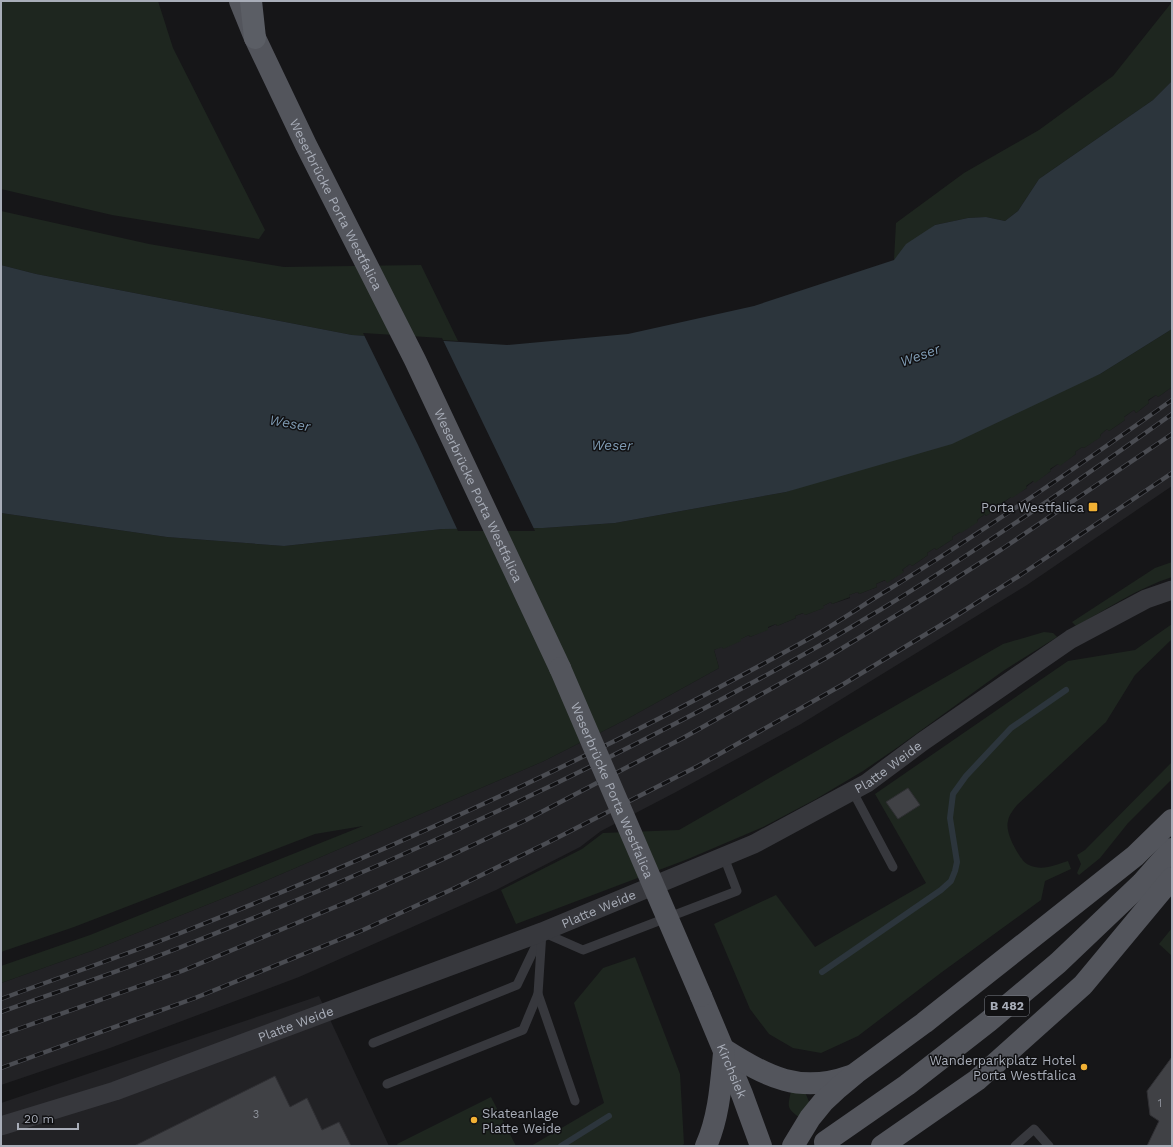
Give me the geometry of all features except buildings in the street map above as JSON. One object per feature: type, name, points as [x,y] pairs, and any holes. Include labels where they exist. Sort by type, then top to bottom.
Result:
[{"type":"highway","points":[[251,1],[255,38]]},
{"type":"main road","name":"Weserbrücke Porta Westfalica","points":[[240,1],[255,38],[306,145],[415,360],[560,668],[701,996]]},
{"type":"main road","points":[[793,1146],[810,1118],[823,1102],[856,1073],[924,1023],[1135,856],[1172,820]]},
{"type":"main road","name":"B 482","points":[[825,1142],[907,1084],[989,1022],[1058,963],[1142,883],[1172,849]]},
{"type":"main road","points":[[882,1146],[977,1080],[1083,985],[1172,878]]},
{"type":"main road","name":"Kirchsiek","points":[[701,996],[742,1094],[761,1146]]},
{"type":"main road","points":[[706,1146],[716,1114],[722,1079],[724,1050],[746,1064],[786,1081],[816,1084],[829,1082],[856,1073]]},
{"type":"street","name":"Platte Weide","points":[[1,1126],[114,1091],[542,932],[754,844],[860,788],[922,742],[1071,639],[1146,599],[1172,590]]},
{"type":"lane","points":[[860,788],[893,867]]},
{"type":"lane","points":[[542,932],[583,950],[737,890],[724,857]]},
{"type":"lane","points":[[387,1084],[523,1030],[538,994],[542,932]]},
{"type":"lane","points":[[372,1043],[517,985],[542,932]]},
{"type":"lane","points":[[538,994],[575,1101]]},
{"type":"lane","points":[[1015,1146],[1034,1129],[1049,1146]]},
{"type":"shaded area","points":[[1,1],[158,1],[173,48],[265,230],[259,239],[112,215],[1,189]]},
{"type":"shaded area","points":[[1172,2],[1172,81],[1153,100],[1039,179],[1018,211],[1005,221],[986,217],[968,218],[935,225],[894,260],[896,223],[964,173],[1039,130],[1113,76]]},
{"type":"shaded area","points":[[1,211],[149,244],[284,267],[421,265],[458,341],[352,335],[36,274],[1,265]]},
{"type":"shaded area","points":[[1172,329],[1172,387],[1158,397],[1156,395],[1148,400],[1149,403],[1136,413],[1134,410],[1124,417],[1125,420],[1109,431],[1107,429],[1100,435],[1101,437],[1084,448],[1082,447],[1075,452],[1076,454],[1060,466],[1058,464],[1050,469],[1051,471],[1035,483],[1033,481],[1026,486],[1027,488],[1012,498],[1011,497],[986,516],[985,514],[977,520],[978,522],[952,537],[953,539],[936,550],[935,548],[927,553],[928,555],[912,566],[910,564],[902,570],[904,572],[887,583],[885,580],[876,584],[877,587],[859,594],[858,592],[849,595],[850,597],[832,604],[831,602],[823,606],[824,608],[805,615],[803,613],[795,616],[796,618],[777,626],[776,624],[768,627],[768,630],[750,637],[749,635],[741,639],[741,641],[723,649],[722,647],[714,650],[719,668],[627,719],[544,761],[244,890],[94,950],[1,983],[1,966],[90,935],[363,826],[315,834],[74,927],[1,952],[1,513],[167,537],[284,546],[442,529],[543,528],[615,523],[786,492],[1100,374]]},
{"type":"shaded area","points":[[1172,387],[1172,486],[1027,585],[801,724],[601,831],[580,847],[496,890],[299,977],[110,1048],[1,1085],[1,983],[94,950],[244,890],[544,761],[627,719],[719,668],[714,650],[722,646],[723,648],[749,635],[750,637],[776,624],[777,626],[796,618],[795,616],[804,613],[805,615],[823,608],[823,606],[831,602],[832,604],[850,598],[849,595],[858,592],[859,594],[877,587],[876,584],[886,580],[887,582],[904,571],[902,570],[910,564],[912,566],[928,555],[927,553],[935,548],[936,550],[953,539],[952,537],[978,521],[977,520],[985,514],[986,516],[1011,497],[1027,488],[1026,487],[1034,481],[1035,482],[1051,471],[1050,470],[1058,464],[1060,465],[1076,454],[1075,452],[1082,447],[1084,448],[1101,436],[1100,435],[1107,429],[1109,431],[1125,420],[1123,418],[1134,410],[1136,413],[1149,403],[1148,401],[1156,395],[1158,397]]},
{"type":"shaded area","points":[[1172,562],[1172,577],[1123,599],[1076,626],[1072,622],[1155,568]]},
{"type":"shaded area","points":[[1172,624],[1172,639],[1135,675],[1106,722],[1017,805],[1010,815],[1007,825],[1009,835],[1016,851],[1024,862],[1033,867],[1043,868],[1068,861],[1071,869],[1045,881],[1041,900],[942,972],[858,1036],[821,1053],[793,1048],[769,1034],[750,1009],[714,924],[776,895],[815,947],[926,883],[875,794],[1068,661],[1135,650]]},
{"type":"shaded area","points":[[1044,632],[1053,633],[1057,637],[1003,671],[863,771],[816,799],[763,827],[688,859],[516,924],[501,890],[582,849],[603,833],[679,830],[1003,644]]},
{"type":"shaded area","points":[[1172,762],[1172,779],[1128,823],[1100,858],[1079,875],[1077,873],[1081,864],[1077,855],[1085,850]]},
{"type":"shaded area","points":[[1172,928],[1172,956],[1159,944]]},
{"type":"shaded area","points":[[635,957],[680,1074],[684,1144],[681,1146],[531,1146],[604,1103],[574,1003],[603,968]]},
{"type":"shaded area","points":[[319,996],[389,1146],[1,1146],[1,1103]]},
{"type":"shaded area","points":[[791,1091],[805,1092],[810,1104],[799,1117],[790,1109],[789,1106]]},
{"type":"shaded area","name":"Skateanlage Platte Weide","points":[[491,1097],[516,1146],[398,1146],[397,1144]]},
{"type":"water","name":"Weser","points":[[1172,81],[1172,329],[1100,374],[952,444],[786,492],[615,523],[543,528],[442,529],[284,546],[167,537],[1,513],[1,265],[36,274],[352,335],[507,345],[628,334],[754,306],[894,260],[906,244],[935,225],[968,218],[986,217],[1005,221],[1018,211],[1039,179],[1153,100]]},
{"type":"pier","points":[[363,333],[442,338],[535,531],[458,531]]},
{"type":"waterway","points":[[822,972],[941,890],[951,881],[957,862],[950,818],[953,794],[966,776],[1011,728],[1066,690]]},
{"type":"waterway","points":[[561,1146],[609,1116]]},
{"type":"railway","points":[[1,999],[165,939],[348,865],[505,794],[660,718],[812,637],[927,566],[998,520],[1172,400]]},
{"type":"railway","points":[[1,1012],[110,974],[340,882],[502,809],[661,731],[739,690],[880,610],[1028,515],[1172,414]]},
{"type":"railway","points":[[1,1035],[182,971],[352,900],[526,820],[683,738],[826,658],[1002,549],[1172,434]]},
{"type":"railway","points":[[1,1068],[195,998],[363,930],[455,888],[547,843],[698,766],[842,685],[1019,576],[1172,473]]},
{"type":"place","name":"Porta Westfalica","points":[[1093,507]]},
{"type":"place","name":"Wanderparkplatz Hotel Porta Westfalica","points":[[1084,1067]]},
{"type":"place","name":"Skateanlage Platte Weide","points":[[474,1120]]}]
